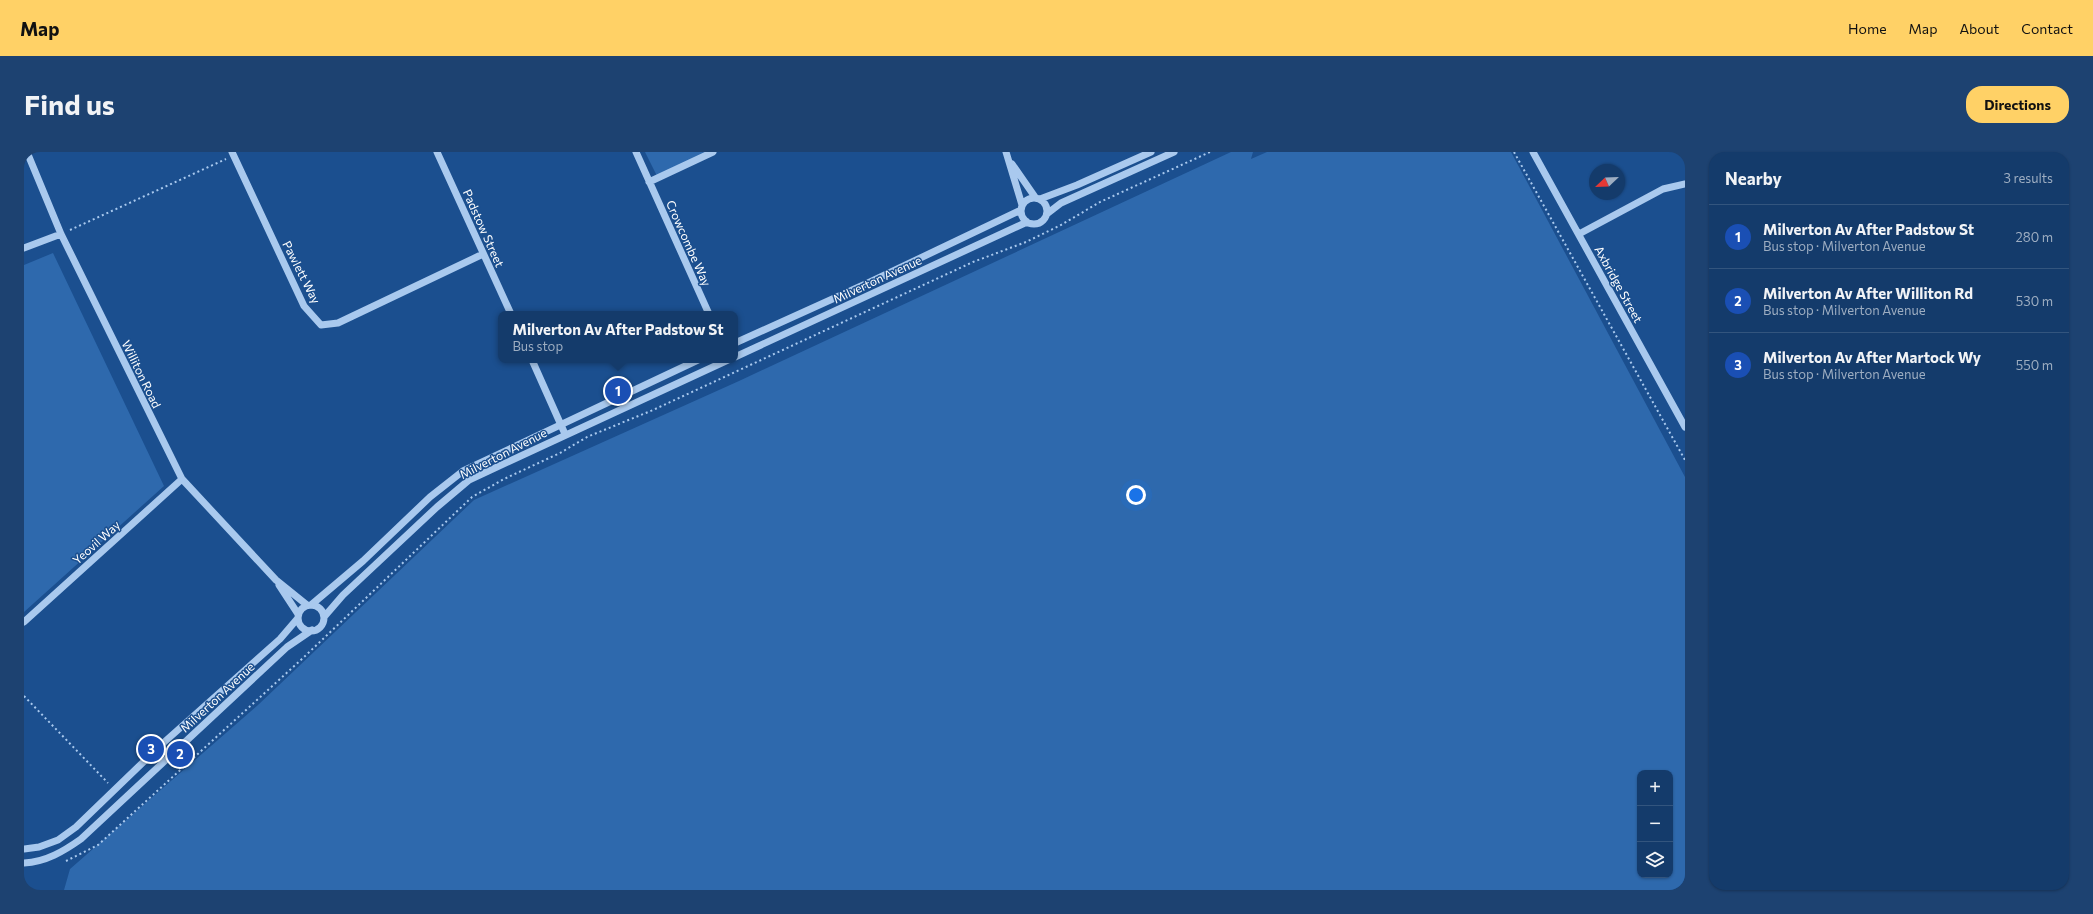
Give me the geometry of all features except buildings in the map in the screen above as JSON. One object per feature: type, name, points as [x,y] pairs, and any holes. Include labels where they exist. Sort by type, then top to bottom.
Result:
[{"type":"street","name":"Williton Road","points":[[27,152],[61,234],[182,479],[276,580],[309,605]]},
{"type":"street","name":"Padstow Street","points":[[437,152],[510,311]]},
{"type":"street","name":"Crowcombe Way","points":[[636,152],[708,311]]},
{"type":"street","points":[[649,182],[714,152]]},
{"type":"street","points":[[1006,152],[1021,207],[1021,215],[1027,222],[1037,224],[1042,222],[1048,213],[1061,204],[1174,152]]},
{"type":"street","points":[[1021,207],[1029,198],[1038,198],[1077,185],[1151,152]]},
{"type":"street","name":"Axbridge Street","points":[[1533,152],[1685,427]]},
{"type":"street","name":"Pawlett Way","points":[[233,154],[304,306],[321,325],[338,323],[483,254]]},
{"type":"street","points":[[1009,160],[1038,198],[1048,207],[1048,213]]},
{"type":"street","points":[[1579,234],[1659,191],[1685,184]]},
{"type":"street","name":"Milverton Avenue","points":[[738,342],[876,279],[1021,207]]},
{"type":"street","name":"Milverton Avenue","points":[[738,356],[1027,222]]},
{"type":"street","points":[[24,248],[61,234]]},
{"type":"street","points":[[533,363],[565,434]]},
{"type":"street","name":"Milverton Avenue","points":[[309,605],[363,561],[452,478],[463,471],[692,363]]},
{"type":"street","name":"Milverton Avenue","points":[[324,617],[343,595],[469,480],[565,434],[721,363]]},
{"type":"street","name":"Yeovil Way","points":[[24,622],[182,479]]},
{"type":"street","name":"Williton Road","points":[[276,580],[298,616]]},
{"type":"street","points":[[309,605],[320,609],[324,617],[320,626],[312,630],[304,628],[298,616],[303,607],[309,605]]},
{"type":"street","name":"Milverton Avenue","points":[[24,849],[40,847],[58,840],[76,827],[161,744],[280,639],[298,616]]},
{"type":"street","name":"Milverton Avenue","points":[[24,863],[46,859],[64,851],[81,839],[287,647],[312,630]]},
{"type":"path","points":[[60,864],[98,845],[303,658],[472,497],[504,479],[566,450],[587,437],[653,410],[972,262],[1026,242],[1061,225],[1100,202],[1210,152]]},
{"type":"path","points":[[1514,152],[1685,460]]},
{"type":"path","points":[[61,234],[233,154]]},
{"type":"path","points":[[24,696],[115,790]]},
{"type":"shaded area","points":[[645,152],[711,152],[658,178]]},
{"type":"shaded area","points":[[1231,152],[1253,152],[1251,159],[1267,152],[1511,152],[1685,477],[1685,890],[64,890],[70,869],[258,705],[474,500],[739,381]]},
{"type":"shaded area","points":[[53,253],[164,486],[24,612],[24,265]]},
{"type":"place","name":"Milverton Av After Padstow St","points":[[618,391]]},
{"type":"place","name":"Milverton Av After Martock Wy","points":[[151,749]]},
{"type":"place","name":"Milverton Av After Williton Rd","points":[[180,754]]}]
